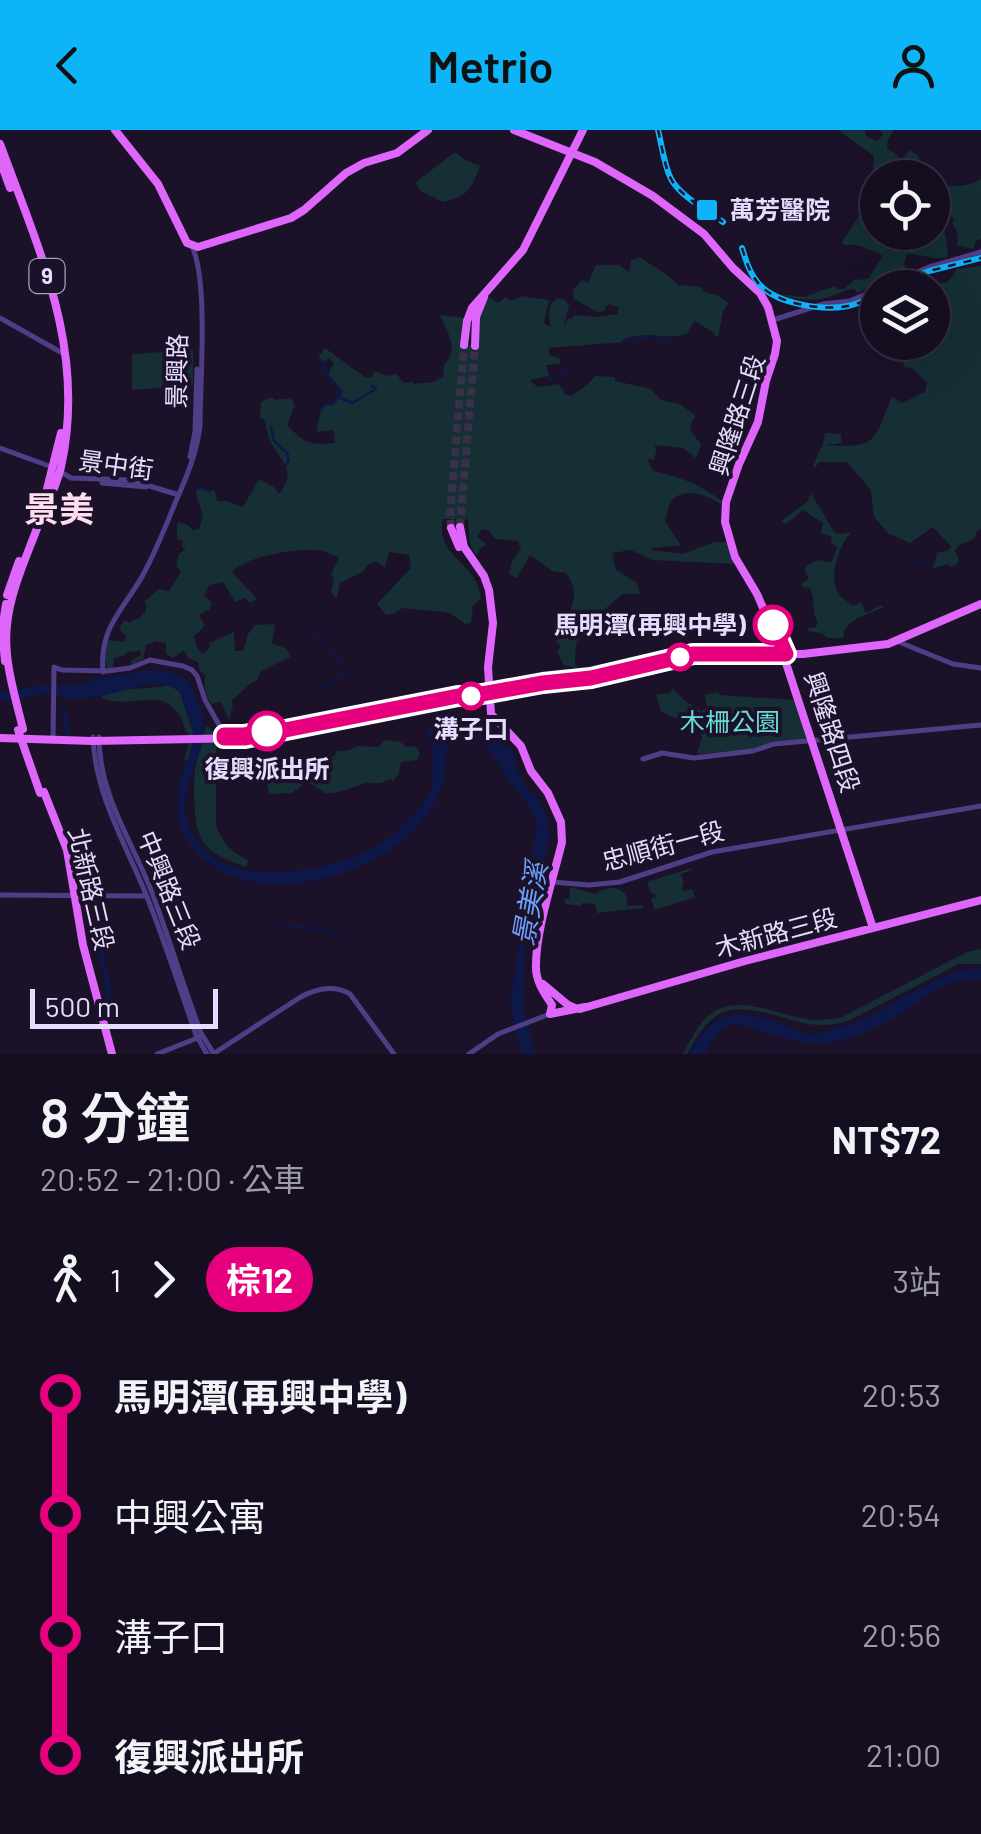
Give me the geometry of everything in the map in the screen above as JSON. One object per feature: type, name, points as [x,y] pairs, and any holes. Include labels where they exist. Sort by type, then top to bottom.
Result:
[{"type":"main road","points":[[117,130],[161,189],[190,243]]},
{"type":"main road","points":[[117,130],[164,186],[190,243]]},
{"type":"main road","points":[[190,243],[210,243],[292,218],[347,172],[397,153],[426,130]]},
{"type":"main road","points":[[514,130],[573,151]]},
{"type":"main road","points":[[522,130],[595,162],[700,230],[760,293],[774,320]]},
{"type":"main road","points":[[476,319],[475,344],[471,336],[464,343],[476,300],[523,250],[584,130]]},
{"type":"main road","name":"9","points":[[0,144],[3,164],[53,306],[65,354],[68,396],[57,471]]},
{"type":"main road","points":[[466,326],[467,332],[472,332],[488,292],[526,252],[573,151]]},
{"type":"main road","points":[[170,238],[178,235],[180,229]]},
{"type":"main road","name":"興隆路三段","points":[[736,556],[726,522],[726,502],[759,416],[776,346],[774,320]]},
{"type":"main road","name":"北新路三段","points":[[57,471],[11,584],[2,630],[20,730],[66,848],[72,896],[111,1054]]},
{"type":"main road","points":[[456,527],[458,547],[486,587],[491,625],[485,664],[493,718],[521,746],[531,771],[548,792],[562,828],[536,972],[553,1015]]},
{"type":"main road","name":"興隆路四段","points":[[736,556],[784,653],[874,928]]},
{"type":"main road","points":[[0,736],[96,739],[248,735],[435,698],[591,678],[692,653],[784,653],[895,640],[981,602]]},
{"type":"main road","name":"木新路三段","points":[[553,1015],[980,898]]},
{"type":"main road","points":[[537,962],[543,984],[556,1006],[553,1015]]},
{"type":"main road","points":[[543,984],[564,1002],[580,1008]]},
{"type":"street","name":"景興路","points":[[103,672],[106,632],[143,574],[197,447],[201,282],[190,243]]},
{"type":"street","name":"景興路","points":[[178,496],[196,419],[198,282],[190,243]]},
{"type":"street","points":[[198,264],[210,243]]},
{"type":"street","points":[[920,270],[981,252]]},
{"type":"street","points":[[774,320],[860,297]]},
{"type":"street","points":[[0,318],[65,354]]},
{"type":"street","name":"景中街","points":[[0,448],[57,471],[71,482],[144,486],[178,496]]},
{"type":"street","points":[[895,640],[952,664],[981,668]]},
{"type":"street","points":[[52,738],[54,671],[103,672],[150,660],[188,668],[197,676],[222,737]]},
{"type":"street","points":[[643,759],[662,752],[694,758],[774,744],[981,725]]},
{"type":"street","name":"中興路三段","points":[[96,739],[98,778],[150,896]]},
{"type":"street","name":"中興路三段","points":[[96,739],[109,793],[200,1038],[212,1054]]},
{"type":"street","points":[[98,778],[102,777],[109,793]]},
{"type":"street","name":"忠順街一段","points":[[552,882],[620,882],[706,853],[981,806]]},
{"type":"street","points":[[0,895],[150,896]]},
{"type":"street","points":[[212,1054],[310,992],[336,988],[350,994],[394,1054]]},
{"type":"street","points":[[468,1054],[501,1033],[553,1015]]},
{"type":"street","points":[[156,1054],[200,1038]]},
{"type":"green space","points":[[838,130],[865,130],[866,136],[876,141],[883,135],[880,130],[894,130],[887,148],[902,159],[910,150],[920,160],[874,160],[874,156]]},
{"type":"green space","points":[[455,152],[480,166],[468,191],[443,202],[419,190],[416,182]]},
{"type":"green space","points":[[981,179],[981,239],[973,249],[957,245],[950,215],[950,185]]},
{"type":"green space","points":[[860,214],[860,246],[842,242]]},
{"type":"green space","points":[[872,250],[948,250],[947,258],[907,254],[907,270],[874,270],[883,256]]},
{"type":"green space","points":[[641,257],[678,285],[701,287],[729,303],[723,311],[718,338],[694,321],[687,334],[679,336],[641,335],[624,342],[549,348],[549,355],[559,358],[561,364],[546,365],[549,376],[530,380],[537,387],[559,384],[571,396],[595,376],[615,377],[615,381],[651,389],[661,400],[680,404],[696,416],[690,429],[701,445],[696,458],[683,448],[653,445],[657,448],[654,460],[647,459],[653,471],[697,485],[721,504],[692,493],[674,498],[665,522],[681,545],[651,550],[683,554],[714,542],[729,542],[736,564],[652,560],[631,550],[612,553],[616,570],[637,583],[640,594],[623,594],[582,622],[582,633],[576,643],[578,668],[564,665],[557,652],[561,646],[556,641],[574,592],[566,573],[552,571],[530,555],[517,578],[509,574],[521,548],[518,541],[495,539],[482,529],[477,537],[487,545],[475,554],[468,519],[443,519],[445,543],[478,585],[481,598],[473,606],[471,623],[435,611],[402,608],[386,615],[377,604],[411,568],[409,555],[389,552],[385,568],[375,561],[367,565],[364,571],[340,583],[337,599],[331,592],[331,575],[339,557],[319,550],[296,550],[259,558],[232,572],[257,599],[250,603],[244,598],[235,602],[223,582],[209,585],[204,595],[212,603],[210,609],[199,615],[205,626],[192,638],[202,654],[210,648],[209,643],[234,632],[235,651],[243,651],[255,625],[275,624],[272,643],[287,649],[290,657],[261,671],[257,680],[231,701],[229,720],[221,702],[212,704],[206,694],[206,675],[184,650],[173,658],[166,654],[166,643],[156,641],[146,645],[143,659],[131,665],[131,660],[141,653],[127,652],[114,658],[113,668],[107,669],[107,640],[124,642],[127,636],[120,627],[125,620],[129,623],[139,619],[146,611],[144,602],[159,589],[169,591],[181,572],[176,566],[179,554],[186,549],[182,547],[183,541],[177,539],[177,524],[199,529],[203,516],[196,494],[198,488],[215,491],[217,501],[243,507],[259,479],[279,494],[285,485],[286,467],[264,419],[260,418],[261,402],[271,397],[291,398],[295,405],[287,425],[308,442],[335,443],[334,430],[317,432],[324,407],[333,404],[343,391],[328,374],[334,363],[329,358],[323,362],[318,358],[325,348],[366,378],[375,371],[386,376],[397,374],[403,383],[433,382],[443,377],[451,353],[451,340],[440,315],[465,318],[462,344],[476,346],[479,315],[488,296],[498,303],[505,297],[511,301],[522,296],[549,300],[544,323],[551,327],[550,308],[558,298],[569,305],[564,325],[575,315],[617,314],[619,308],[608,304],[598,312],[574,299],[573,290],[582,280],[588,283],[596,265],[619,265],[629,272],[631,260]]},
{"type":"green space","points":[[981,266],[981,529],[975,538],[958,546],[955,551],[959,560],[955,566],[947,564],[932,569],[937,553],[951,546],[933,527],[910,543],[888,533],[874,517],[871,490],[847,462],[819,462],[815,468],[813,465],[825,433],[841,434],[841,443],[826,445],[865,443],[876,433],[892,397],[902,403],[925,392],[927,382],[904,367],[903,360],[950,360],[950,279],[957,269]]},
{"type":"green space","points":[[860,280],[857,293],[851,289],[810,300],[776,294],[805,297],[834,286],[844,289]]},
{"type":"green space","points":[[193,350],[193,385],[132,390],[132,354]]},
{"type":"green space","points":[[811,493],[834,532],[851,532],[836,563],[834,581],[840,596],[854,606],[861,602],[866,613],[884,607],[852,622],[843,638],[827,638],[808,631],[818,623],[810,588],[801,584],[809,579],[806,566],[817,560],[832,562],[837,547],[831,543],[832,537],[821,533],[823,523],[803,510],[786,524],[781,521],[808,501]]},
{"type":"green space","points":[[169,685],[180,692],[194,736],[188,760],[184,761],[189,732],[171,705],[101,697]]},
{"type":"green space","name":"木柵公園","points":[[672,688],[701,711],[707,708],[705,695],[717,692],[795,700],[807,739],[751,750],[697,754],[702,737],[698,732],[661,711],[656,695],[671,693]]},
{"type":"green space","points":[[206,725],[216,735],[216,824],[228,846],[248,860],[246,867],[210,850],[199,834],[194,776]]},
{"type":"green space","points":[[384,740],[416,746],[420,753],[417,760],[401,762],[396,783],[390,779],[325,793],[307,781],[292,793],[269,794],[267,783],[271,780],[267,770],[284,762],[313,762],[358,746],[379,747]]},
{"type":"green space","points":[[691,868],[681,874],[681,889],[692,889],[695,897],[655,910],[651,899],[657,896],[651,893],[647,882]]},
{"type":"green space","points":[[570,887],[596,894],[617,889],[625,895],[627,906],[643,908],[597,913],[595,904],[565,904]]},
{"type":"green space","points":[[981,949],[981,964],[959,964],[848,1021],[813,1025],[761,1012],[725,1011],[707,1023],[687,1054],[683,1054],[701,1023],[720,1009],[743,1005],[806,1019],[840,1018],[967,952]]},
{"type":"water","name":"景美溪","points":[[146,670],[172,672],[186,679],[198,699],[204,735],[187,789],[186,818],[207,852],[236,868],[278,872],[323,866],[385,840],[430,794],[434,749],[429,730],[460,720],[469,722],[511,749],[525,786],[544,810],[550,835],[524,961],[524,1014],[536,1054],[521,1054],[510,1003],[537,824],[480,739],[462,731],[447,735],[444,779],[435,803],[418,825],[386,853],[334,876],[306,882],[249,881],[223,872],[202,857],[180,826],[178,788],[194,737],[177,690],[164,684],[150,684],[83,699],[49,692],[0,701],[0,690],[85,684]]},
{"type":"water","points":[[981,969],[981,979],[947,984],[889,1021],[846,1039],[806,1043],[734,1025],[718,1033],[706,1054],[690,1054],[707,1028],[726,1016],[749,1015],[806,1033],[821,1033],[871,1015],[936,980]]},
{"type":"waterway","points":[[623,341],[652,336],[673,340]]},
{"type":"waterway","points":[[319,359],[341,394],[333,404],[321,409]]},
{"type":"waterway","points":[[560,375],[567,368]]},
{"type":"waterway","points":[[549,379],[557,377]]},
{"type":"waterway","points":[[372,386],[376,389]]},
{"type":"waterway","points":[[341,398],[352,403],[374,390]]},
{"type":"waterway","points":[[271,428],[274,441],[287,453],[289,460],[285,466]]},
{"type":"waterway","points":[[199,488],[210,491]]},
{"type":"waterway","points":[[918,564],[924,560]]},
{"type":"waterway","points":[[312,633],[326,641]]},
{"type":"waterway","points":[[327,649],[337,654],[344,666]]},
{"type":"waterway","points":[[322,688],[346,672]]},
{"type":"waterway","points":[[64,710],[68,734]]},
{"type":"waterway","points":[[276,920],[288,926],[321,929],[341,939]]},
{"type":"waterway","points":[[97,938],[109,989],[105,1015]]},
{"type":"waterway","points":[[776,1049],[778,1044]]},
{"type":"tunnel","points":[[451,528],[464,345]]},
{"type":"tunnel","points":[[460,527],[475,346]]},
{"type":"railway","points":[[658,130],[675,186],[723,222]]},
{"type":"railway","points":[[742,248],[759,284],[777,297],[813,307],[860,302]]},
{"type":"railway","points":[[933,270],[981,258]]},
{"type":"bus line","name":"棕12","points":[[267,731],[224,738],[245,738],[458,696],[591,678],[693,654],[786,654],[773,625]]},
{"type":"place","name":"萬芳醫院","points":[[707,210]]},
{"type":"place","name":"馬明潭(再興中學)","points":[[773,625]]},
{"type":"place","name":"溝子口","points":[[471,696]]},
{"type":"place","name":"復興派出所","points":[[267,731]]},
{"type":"district","name":"景美","points":[[59,510]]}]
